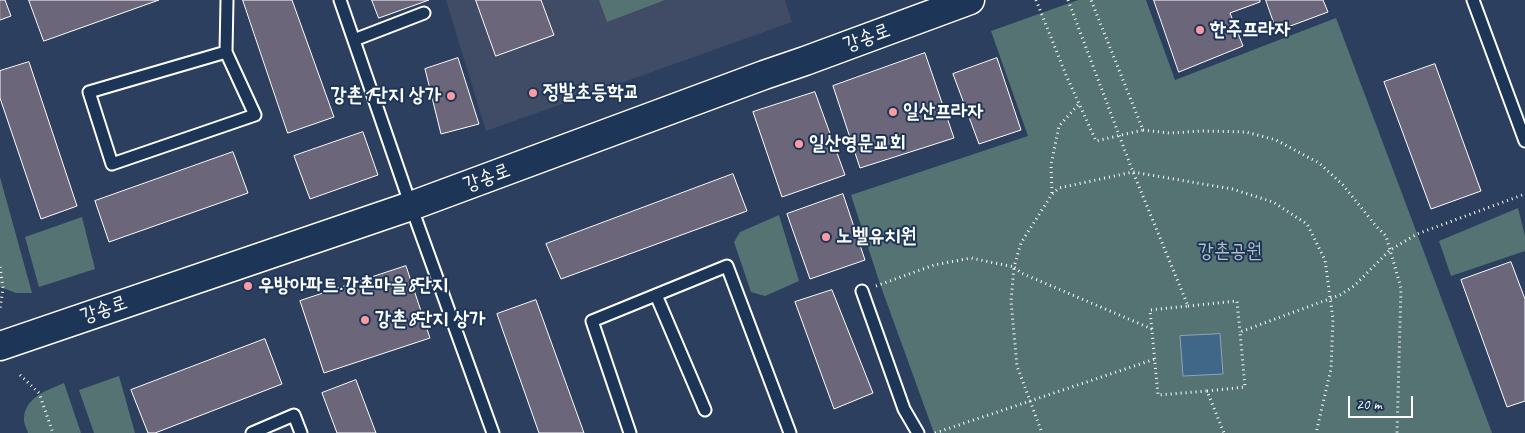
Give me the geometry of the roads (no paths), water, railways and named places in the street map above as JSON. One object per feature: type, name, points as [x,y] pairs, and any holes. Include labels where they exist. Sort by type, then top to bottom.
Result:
[{"type":"main road","name":"강송로","points":[[0,346],[411,206],[970,0]]},
{"type":"lane","points":[[226,52],[90,92],[112,164],[255,115],[226,52],[227,0]]},
{"type":"lane","points":[[340,0],[411,206],[493,433]]},
{"type":"lane","points":[[1473,0],[1525,141]]},
{"type":"lane","points":[[354,40],[424,13]]},
{"type":"lane","points":[[630,433],[592,321],[727,266],[788,432]]},
{"type":"lane","points":[[862,291],[904,408],[918,433]]},
{"type":"lane","points":[[656,295],[705,410]]},
{"type":"lane","points":[[252,433],[294,415],[300,433]]},
{"type":"place","name":"한주프라자","points":[[1200,30]]},
{"type":"place","name":"정발초등학교","points":[[533,93]]},
{"type":"place","name":"강촌1단지 상가","points":[[451,96]]},
{"type":"place","name":"일산프라자","points":[[893,112]]},
{"type":"place","name":"일산영문교회","points":[[799,144]]},
{"type":"place","name":"노벨유치원","points":[[826,237]]},
{"type":"place","name":"우방아파트.강촌마을8단지","points":[[248,286]]},
{"type":"place","name":"강촌8단지 상가","points":[[365,320]]},
{"type":"park label","name":"강촌공원","points":[[1230,252]]}]
